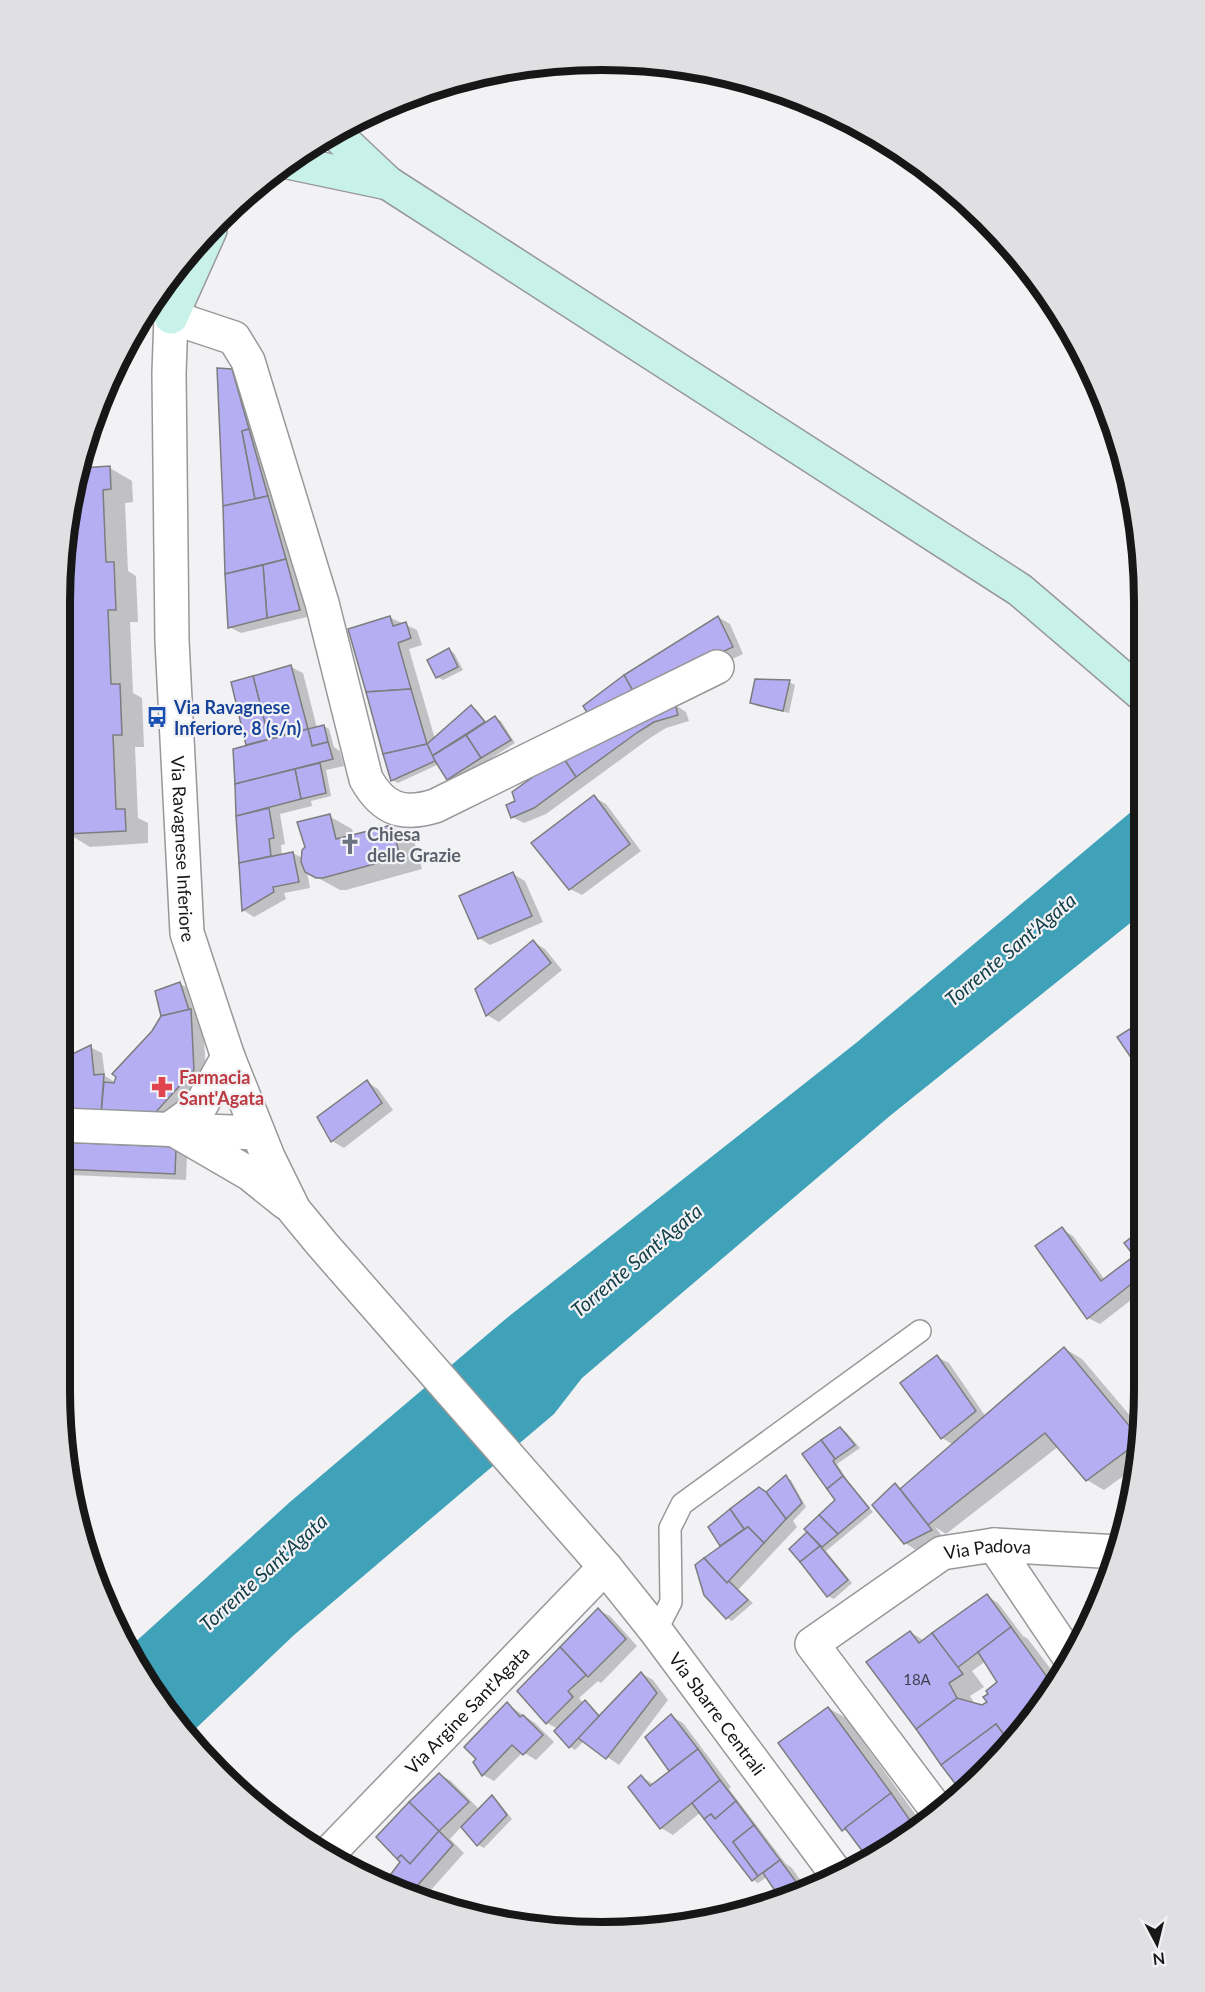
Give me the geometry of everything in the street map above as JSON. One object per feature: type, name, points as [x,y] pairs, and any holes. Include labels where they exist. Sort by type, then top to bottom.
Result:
[{"type":"main road","points":[[342,139],[388,183],[1020,590],[1134,687]]},
{"type":"main road","points":[[301,165],[388,183]]},
{"type":"main road","points":[[171,317],[197,259]]},
{"type":"main road","points":[[168,296],[171,317]]},
{"type":"street","points":[[171,317],[234,338],[248,362],[321,603],[366,779],[374,794],[386,805],[402,811],[418,811],[435,806],[717,667]]},
{"type":"street","name":"Via Ravagnese Inferiore","points":[[171,317],[169,373],[172,641],[187,933],[228,1057],[268,1158],[294,1210],[600,1561]]},
{"type":"street","points":[[171,1128],[200,1107],[228,1057]]},
{"type":"street","points":[[70,1125],[258,1133]]},
{"type":"street","points":[[171,1128],[250,1174],[294,1210]]},
{"type":"street","points":[[994,1545],[1066,1651]]},
{"type":"street","name":"Via Padova","points":[[933,1806],[812,1644],[942,1553],[994,1545],[1109,1551]]},
{"type":"street","name":"Via Sbarre Centrali","points":[[600,1561],[656,1631],[834,1869]]},
{"type":"street","name":"Via Argine Sant'Agata","points":[[333,1848],[600,1561]]},
{"type":"lane","points":[[656,1631],[671,1602],[670,1528],[681,1504],[920,1331]]},
{"type":"water","name":"Torrente Sant'Agata","points":[[1134,809],[1134,920],[891,1115],[582,1378],[554,1414],[294,1635],[194,1730],[160,1685],[135,1642],[290,1502],[508,1317],[856,1043]]},
{"type":"building","points":[[217,368],[232,369],[249,429],[242,431],[255,499],[223,506]]},
{"type":"building","points":[[249,429],[268,496],[255,499],[242,431]]},
{"type":"building","points":[[110,466],[111,489],[103,490],[106,562],[114,562],[116,610],[108,610],[111,684],[120,684],[122,735],[113,735],[116,809],[125,809],[126,831],[70,834],[70,602],[75,533],[88,467]]},
{"type":"building","points":[[268,496],[286,559],[225,574],[223,506]]},
{"type":"building","points":[[286,559],[300,610],[267,618],[263,565]]},
{"type":"building","points":[[263,565],[267,618],[228,628],[225,574]]},
{"type":"building","points":[[390,616],[393,626],[406,622],[411,638],[398,643],[411,689],[366,692],[348,629]]},
{"type":"building","points":[[718,616],[733,647],[634,693],[624,675]]},
{"type":"building","points":[[449,648],[458,667],[436,678],[427,660]]},
{"type":"building","points":[[291,665],[308,729],[269,739],[253,676]]},
{"type":"building","points":[[624,675],[634,693],[588,714],[583,706]]},
{"type":"building","points":[[253,676],[269,739],[246,745],[231,682]]},
{"type":"building","points":[[755,679],[790,680],[783,711],[750,703]]},
{"type":"building","points":[[411,689],[427,744],[383,754],[366,692]]},
{"type":"building","points":[[675,703],[678,715],[654,722],[576,777],[562,756]]},
{"type":"building","points":[[471,705],[485,722],[432,756],[427,744]]},
{"type":"building","points":[[495,716],[511,740],[481,758],[466,735]]},
{"type":"building","points":[[324,725],[328,742],[312,746],[308,729]]},
{"type":"building","points":[[308,729],[312,746],[328,742],[333,759],[235,784],[233,749]]},
{"type":"building","points":[[466,735],[481,758],[447,780],[432,756]]},
{"type":"building","points":[[427,744],[435,761],[391,781],[383,754]]},
{"type":"building","points":[[562,756],[576,777],[534,808],[511,818],[506,805],[515,801],[512,792]]},
{"type":"building","points":[[320,763],[326,793],[301,799],[295,769]]},
{"type":"building","points":[[295,769],[301,799],[236,816],[235,784]]},
{"type":"building","points":[[594,795],[630,844],[569,890],[531,843]]},
{"type":"building","points":[[269,808],[274,838],[269,839],[271,856],[239,863],[236,816]]},
{"type":"building","name":"Chiesa delle Grazie","points":[[330,814],[336,839],[392,825],[400,857],[323,878],[316,878],[305,872],[301,862],[302,850],[305,847],[297,822]]},
{"type":"building","points":[[293,852],[299,882],[273,887],[274,892],[242,911],[239,863]]},
{"type":"building","points":[[513,872],[532,916],[478,939],[459,896]]},
{"type":"building","points":[[533,940],[551,963],[486,1016],[475,989]]},
{"type":"building","points":[[180,982],[189,1010],[161,1016],[155,991]]},
{"type":"building","points":[[191,1009],[194,1070],[154,1114],[101,1113],[104,1082],[114,1083],[116,1077],[112,1074],[152,1031],[161,1016]]},
{"type":"building","points":[[1134,1026],[1134,1062],[1117,1037]]},
{"type":"building","points":[[91,1045],[94,1075],[104,1074],[101,1113],[70,1112],[70,1055]]},
{"type":"building","points":[[367,1080],[382,1103],[331,1142],[317,1117]]},
{"type":"building","points":[[70,1142],[176,1147],[175,1174],[70,1169]]},
{"type":"building","points":[[1062,1227],[1101,1281],[1134,1256],[1134,1282],[1087,1319],[1035,1246]]},
{"type":"building","points":[[1134,1236],[1134,1256],[1124,1243]]},
{"type":"building","points":[[1064,1347],[1133,1430],[1131,1447],[1086,1481],[1045,1433],[928,1525],[900,1489]]},
{"type":"building","points":[[937,1355],[976,1411],[941,1439],[900,1383]]},
{"type":"building","points":[[840,1427],[855,1445],[835,1459],[821,1440]]},
{"type":"building","points":[[821,1440],[835,1459],[833,1461],[843,1476],[827,1489],[802,1454]]},
{"type":"building","points":[[786,1475],[802,1503],[786,1519],[766,1492]]},
{"type":"building","points":[[843,1476],[869,1508],[838,1534],[819,1515],[835,1500],[827,1489]]},
{"type":"building","points":[[895,1483],[932,1530],[904,1544],[872,1505]]},
{"type":"building","points":[[759,1487],[766,1492],[786,1519],[764,1543],[748,1527],[744,1529],[730,1509]]},
{"type":"building","points":[[730,1509],[744,1529],[720,1546],[708,1527]]},
{"type":"building","points":[[819,1515],[838,1534],[822,1547],[804,1529]]},
{"type":"building","points":[[748,1527],[764,1543],[727,1583],[704,1558]]},
{"type":"building","points":[[807,1532],[820,1546],[800,1562],[789,1549]]},
{"type":"building","points":[[820,1546],[848,1580],[827,1597],[800,1562]]},
{"type":"building","points":[[704,1558],[727,1583],[729,1581],[748,1600],[726,1619],[704,1595],[695,1565]]},
{"type":"building","points":[[987,1594],[1011,1627],[957,1668],[932,1633]]},
{"type":"building","points":[[598,1608],[626,1639],[588,1677],[560,1647]]},
{"type":"building","points":[[1011,1627],[1049,1679],[1005,1736],[996,1724],[941,1765],[916,1729],[957,1698],[982,1705],[987,1702],[983,1697],[988,1694],[986,1691],[997,1682],[978,1652]]},
{"type":"building","points":[[910,1631],[919,1643],[932,1633],[963,1674],[949,1683],[957,1698],[916,1729],[866,1662]]},
{"type":"building","points":[[560,1647],[586,1675],[568,1691],[573,1697],[546,1724],[517,1691]]},
{"type":"building","points":[[641,1672],[657,1693],[606,1759],[578,1738]]},
{"type":"building","points":[[585,1700],[599,1716],[569,1748],[554,1731]]},
{"type":"building","points":[[507,1702],[520,1717],[523,1715],[543,1735],[523,1755],[512,1745],[482,1776],[473,1762],[476,1759],[464,1747]]},
{"type":"building","points":[[828,1707],[891,1793],[842,1831],[778,1743]]},
{"type":"building","points":[[671,1714],[698,1749],[669,1771],[645,1737]]},
{"type":"building","points":[[996,1724],[1005,1736],[979,1766],[957,1786],[941,1765]]},
{"type":"building","points":[[698,1749],[720,1780],[660,1829],[628,1787],[641,1775],[650,1786]]},
{"type":"building","points":[[439,1773],[469,1802],[439,1831],[409,1802]]},
{"type":"building","points":[[720,1780],[736,1801],[715,1819],[711,1814],[704,1819],[692,1803]]},
{"type":"building","points":[[891,1793],[911,1822],[863,1853],[845,1828]]},
{"type":"building","points":[[492,1795],[507,1815],[477,1846],[461,1827]]},
{"type":"building","points":[[736,1801],[754,1825],[733,1842],[758,1876],[752,1881],[704,1819],[711,1814],[715,1819]]},
{"type":"building","points":[[409,1802],[439,1831],[410,1864],[401,1855],[397,1859],[376,1837]]},
{"type":"building","points":[[754,1825],[780,1860],[758,1876],[733,1842]]},
{"type":"building","points":[[439,1831],[453,1845],[416,1887],[389,1877],[400,1862],[397,1859],[401,1855],[410,1864]]},
{"type":"building","points":[[780,1860],[798,1884],[776,1892],[763,1873]]},
{"type":"place","name":"Via Ravagnese Inferiore, 8 (s/n)","points":[[157,717]]},
{"type":"place","name":"Chiesa delle Grazie","points":[[350,844]]},
{"type":"place","name":"Farmacia Sant'Agata","points":[[162,1087]]}]
